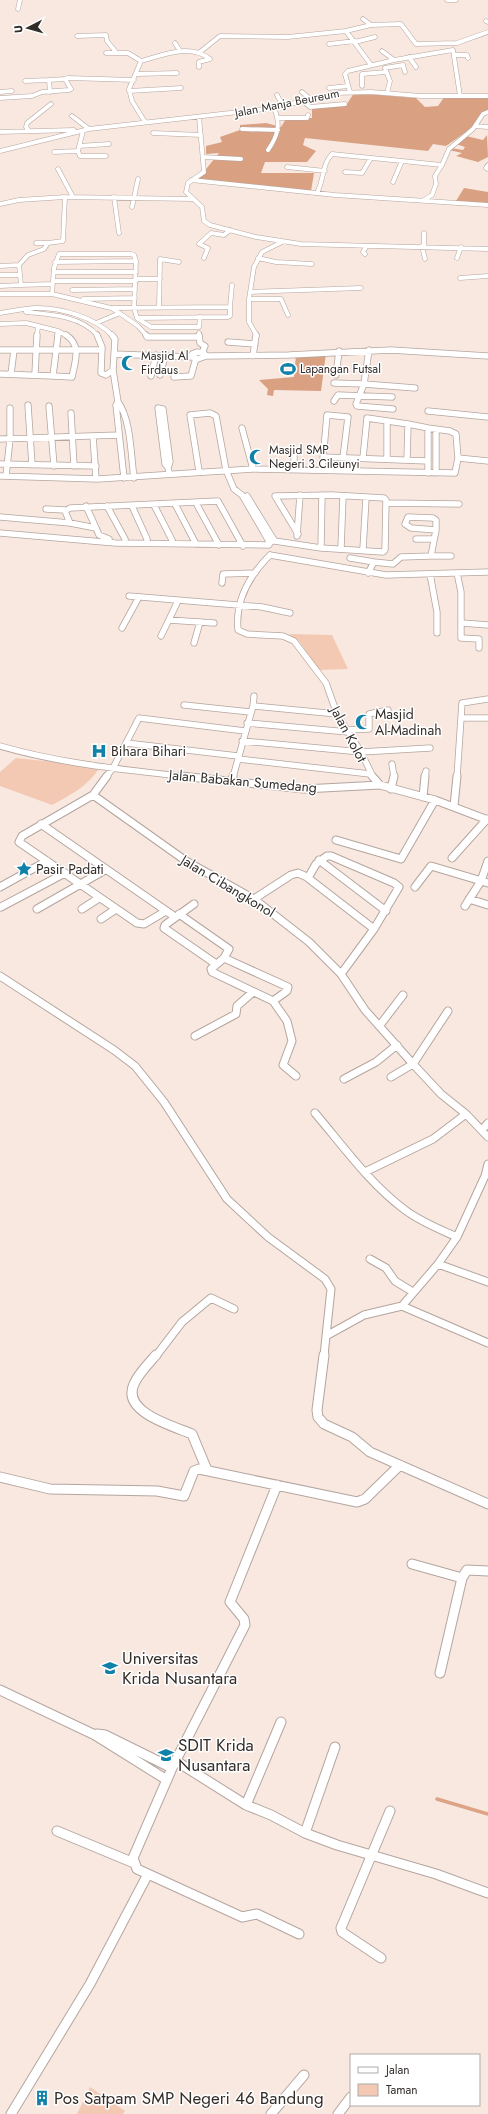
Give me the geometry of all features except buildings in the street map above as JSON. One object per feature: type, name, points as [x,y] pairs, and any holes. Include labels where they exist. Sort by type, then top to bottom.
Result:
[{"type":"street","points":[[18,9],[20,0]]},
{"type":"street","points":[[447,0],[455,0]]},
{"type":"street","points":[[363,19],[371,25]]},
{"type":"street","points":[[200,52],[220,36],[237,34],[283,37],[346,31],[371,25],[402,24],[416,44],[457,43],[470,41],[485,34]]},
{"type":"street","points":[[330,44],[355,42],[375,37],[369,32],[359,28]]},
{"type":"street","points":[[346,31],[371,65]]},
{"type":"street","points":[[77,36],[106,35],[107,41],[116,52]]},
{"type":"street","points":[[175,43],[180,51]]},
{"type":"street","points":[[457,43],[453,50],[460,96]]},
{"type":"street","points":[[350,92],[346,72],[394,60],[453,50]]},
{"type":"street","points":[[106,53],[128,53],[141,61],[180,51],[200,52],[207,55],[210,59],[199,62],[199,67]]},
{"type":"street","points":[[382,51],[394,60]]},
{"type":"street","points":[[454,55],[467,55],[468,58]]},
{"type":"street","points":[[409,57],[416,67]]},
{"type":"street","points":[[141,61],[129,91],[132,101],[145,122]]},
{"type":"street","points":[[390,94],[393,89],[390,85],[385,68],[401,65],[404,66],[405,72]]},
{"type":"street","points":[[362,86],[362,74],[386,72]]},
{"type":"street","points":[[137,74],[177,73]]},
{"type":"street","points":[[25,81],[96,78],[134,80]]},
{"type":"street","points":[[93,85],[96,78]]},
{"type":"street","points":[[0,98],[32,96],[39,93],[70,90],[70,84],[65,79]]},
{"type":"street","points":[[49,80],[50,92]]},
{"type":"street","points":[[323,84],[336,93]]},
{"type":"street","points":[[329,88],[348,86]]},
{"type":"street","points":[[129,91],[181,88]]},
{"type":"street","points":[[0,92],[12,91]]},
{"type":"street","points":[[302,92],[309,98]]},
{"type":"street","name":"Jalan Manja Beureum","points":[[89,130],[145,122],[274,108],[309,98],[336,93],[350,92],[488,96]]},
{"type":"street","points":[[277,95],[283,106]]},
{"type":"street","points":[[319,96],[324,103]]},
{"type":"street","points":[[302,100],[310,107],[344,104]]},
{"type":"street","points":[[29,132],[26,127],[27,123],[51,104]]},
{"type":"street","points":[[268,150],[274,142],[278,130],[279,118],[274,108]]},
{"type":"street","points":[[240,112],[242,119]]},
{"type":"street","points":[[424,200],[432,195],[436,184],[435,176],[449,149],[476,126],[483,114],[488,112]]},
{"type":"street","points":[[279,118],[307,118],[308,115]]},
{"type":"street","points":[[72,116],[89,130]]},
{"type":"street","points":[[200,117],[204,172],[188,183],[186,192],[202,207],[205,223],[282,242],[366,247],[423,246],[488,249]]},
{"type":"street","points":[[98,121],[106,127]]},
{"type":"street","points":[[476,126],[488,127]]},
{"type":"street","points":[[242,129],[278,130]]},
{"type":"street","points":[[0,132],[89,130]]},
{"type":"street","points":[[0,151],[89,130]]},
{"type":"street","points":[[83,131],[78,151],[80,156],[106,156]]},
{"type":"street","points":[[153,133],[201,135]]},
{"type":"street","points":[[79,146],[109,144]]},
{"type":"street","points":[[54,152],[78,151]]},
{"type":"street","points":[[317,193],[321,188],[326,160],[332,154],[442,164]]},
{"type":"street","points":[[203,157],[241,159]]},
{"type":"street","points":[[345,172],[362,173],[371,158]]},
{"type":"street","points":[[393,182],[402,161]]},
{"type":"street","points":[[488,166],[486,167],[488,169]]},
{"type":"street","points":[[287,167],[325,171]]},
{"type":"street","points":[[58,170],[72,197]]},
{"type":"street","points":[[132,207],[138,179]]},
{"type":"street","points":[[191,180],[317,193],[488,205]]},
{"type":"street","points":[[0,204],[19,200],[72,197],[194,199]]},
{"type":"street","points":[[114,197],[119,233]]},
{"type":"street","points":[[36,243],[63,241],[65,198]]},
{"type":"street","points":[[204,258],[208,248],[199,244],[210,233],[224,234],[230,230]]},
{"type":"street","points":[[424,233],[423,246],[425,259]]},
{"type":"street","points":[[253,356],[256,336],[249,322],[249,299],[254,267],[258,258],[265,250],[282,242]]},
{"type":"street","points":[[0,266],[19,265],[28,255],[44,248],[48,243]]},
{"type":"street","points":[[365,254],[363,252],[366,247]]},
{"type":"street","points":[[457,258],[461,247]]},
{"type":"street","points":[[52,294],[55,262],[58,255],[131,254],[134,255],[136,261],[137,280],[134,308],[137,318],[151,327],[199,327]]},
{"type":"street","points":[[258,258],[276,262],[312,264]]},
{"type":"street","points":[[158,308],[160,259],[179,262]]},
{"type":"street","points":[[55,262],[136,261]]},
{"type":"street","points":[[19,265],[21,285]]},
{"type":"street","points":[[54,272],[136,272]]},
{"type":"street","points":[[0,276],[20,275]]},
{"type":"street","points":[[460,278],[488,276]]},
{"type":"street","points":[[0,286],[73,281],[160,279]]},
{"type":"street","points":[[71,297],[73,281]]},
{"type":"street","points":[[137,318],[230,316],[232,285]]},
{"type":"street","points":[[250,292],[361,288]]},
{"type":"street","points":[[72,290],[135,289]]},
{"type":"street","points":[[0,294],[52,294],[71,297],[112,308],[230,307]]},
{"type":"street","points":[[79,299],[135,298]]},
{"type":"street","points":[[249,299],[281,299],[288,315]]},
{"type":"street","points":[[0,313],[34,308],[50,309],[76,315],[96,323],[114,337],[113,370],[118,402],[116,405],[124,478]]},
{"type":"street","points":[[112,308],[138,326],[147,336],[199,337]]},
{"type":"street","points":[[20,311],[43,314],[77,323],[96,335],[100,339],[102,350],[101,373],[106,375],[113,370]]},
{"type":"street","points":[[96,323],[120,314]]},
{"type":"street","points":[[200,317],[199,337],[200,343],[205,346],[204,355]]},
{"type":"street","points":[[0,324],[23,323],[58,331],[72,339],[77,349],[73,376],[0,374]]},
{"type":"street","points":[[35,374],[38,326]]},
{"type":"street","points":[[53,376],[58,331]]},
{"type":"street","points":[[228,342],[255,344]]},
{"type":"street","points":[[0,350],[102,350]]},
{"type":"street","points":[[11,374],[14,350]]},
{"type":"street","points":[[369,350],[364,384],[355,406],[392,410]]},
{"type":"street","points":[[114,352],[165,356],[253,356],[339,351],[404,350],[488,356]]},
{"type":"street","points":[[336,375],[339,351]]},
{"type":"street","points":[[114,352],[193,356]]},
{"type":"street","points":[[151,376],[156,355]]},
{"type":"street","points":[[160,375],[165,356]]},
{"type":"street","points":[[174,377],[191,376],[193,356]]},
{"type":"street","points":[[334,383],[415,388]]},
{"type":"street","points":[[334,401],[338,394],[392,397]]},
{"type":"street","points":[[118,402],[122,405],[128,432],[134,478]]},
{"type":"street","points":[[28,405],[32,439],[32,465]]},
{"type":"street","points":[[49,406],[54,466]]},
{"type":"street","points":[[6,476],[10,439],[10,408]]},
{"type":"street","points":[[168,467],[170,462],[163,409],[158,408],[165,464],[168,467],[169,474]]},
{"type":"street","points":[[428,410],[488,417]]},
{"type":"street","points":[[71,413],[74,466]]},
{"type":"street","points":[[199,471],[190,415],[195,413],[210,413],[216,416],[226,470],[234,489],[242,495],[270,542],[270,555],[386,575],[488,572]]},
{"type":"street","points":[[322,470],[327,416],[348,417],[342,458]]},
{"type":"street","points":[[0,476],[96,479],[134,478],[199,471],[253,469],[455,473],[458,458],[456,434],[450,430],[436,430],[367,418],[363,458]]},
{"type":"street","points":[[387,421],[387,459]]},
{"type":"street","points":[[407,460],[408,424]]},
{"type":"street","points":[[242,428],[253,469]]},
{"type":"street","points":[[428,428],[428,473]]},
{"type":"street","points":[[436,430],[436,473]]},
{"type":"street","points":[[0,439],[119,435]]},
{"type":"street","points":[[93,436],[96,479]]},
{"type":"street","points":[[294,453],[294,470]]},
{"type":"street","points":[[323,457],[428,461]]},
{"type":"street","points":[[458,458],[488,461]]},
{"type":"street","points":[[0,464],[96,466]]},
{"type":"street","points":[[282,541],[321,548],[384,551],[387,503],[384,498],[322,495],[277,495],[275,497],[298,534]]},
{"type":"street","points":[[86,506],[99,535],[104,538],[147,539],[196,544],[243,546],[294,538],[298,534],[300,495]]},
{"type":"street","points":[[321,548],[322,495]]},
{"type":"street","points":[[341,548],[343,496]]},
{"type":"street","points":[[363,549],[366,498]]},
{"type":"street","points":[[46,509],[65,510],[86,506],[154,506],[218,501],[243,546]]},
{"type":"street","points":[[196,503],[219,545]]},
{"type":"street","points":[[387,503],[459,504]]},
{"type":"street","points":[[175,504],[196,544]]},
{"type":"street","points":[[107,506],[125,539]]},
{"type":"street","points":[[132,506],[147,539]]},
{"type":"street","points":[[154,506],[172,542]]},
{"type":"street","points":[[65,510],[70,523]]},
{"type":"street","points":[[0,517],[70,523],[96,528]]},
{"type":"street","points":[[431,556],[436,530],[436,520],[434,518],[406,518],[405,524],[410,528],[436,530]]},
{"type":"street","points":[[0,533],[108,542],[172,542]]},
{"type":"street","points":[[416,539],[434,539]]},
{"type":"street","name":"Jalan Kolot","points":[[270,555],[246,587],[240,606],[238,630],[247,634],[283,636],[294,641],[315,671],[326,683],[337,714],[361,752],[370,774],[380,785]]},
{"type":"street","points":[[350,558],[393,564],[401,556],[451,556]]},
{"type":"street","points":[[368,573],[374,562]]},
{"type":"street","points":[[222,582],[223,574],[255,573]]},
{"type":"street","points":[[457,573],[461,592],[461,638],[479,639],[479,648]]},
{"type":"street","points":[[430,574],[437,612],[437,633]]},
{"type":"street","points":[[129,596],[262,607],[290,613]]},
{"type":"street","points":[[122,628],[139,597]]},
{"type":"street","points":[[161,636],[178,601]]},
{"type":"street","points":[[170,620],[214,623]]},
{"type":"street","points":[[194,643],[200,622]]},
{"type":"street","points":[[462,623],[488,625]]},
{"type":"street","points":[[232,780],[252,709],[254,696]]},
{"type":"street","points":[[454,806],[462,703],[488,699]]},
{"type":"street","points":[[184,705],[337,714]]},
{"type":"street","points":[[247,723],[348,731],[369,729],[369,714],[372,712],[388,710]]},
{"type":"street","points":[[166,911],[141,925],[99,898],[19,842],[19,839],[41,824],[93,795],[113,768],[139,718],[245,731]]},
{"type":"street","points":[[462,718],[488,718]]},
{"type":"street","points":[[242,741],[361,752],[430,748]]},
{"type":"street","points":[[126,743],[370,774]]},
{"type":"street","name":"Jalan Babakan Sumedang","points":[[0,746],[35,756],[113,768],[304,788],[380,785],[454,806],[487,820]]},
{"type":"street","points":[[391,789],[394,779],[392,764]]},
{"type":"street","points":[[423,797],[426,771]]},
{"type":"street","name":"Jalan Cibangkonol","points":[[93,795],[186,861],[254,899],[309,942],[341,974],[365,1010],[380,1025],[413,1064],[441,1094],[466,1114],[488,1137]]},
{"type":"street","points":[[336,840],[401,859],[435,800]]},
{"type":"street","points":[[452,858],[487,820]]},
{"type":"street","points":[[41,824],[166,911],[177,916],[226,946],[229,951],[224,958],[211,969],[213,974],[273,1001],[287,1021],[292,1041],[283,1065],[296,1076]]},
{"type":"street","points":[[307,877],[319,860],[329,855],[396,884],[398,888],[375,929],[341,974]]},
{"type":"street","points":[[319,860],[386,911]]},
{"type":"street","points":[[0,887],[47,861]]},
{"type":"street","points":[[465,906],[469,899],[485,882],[488,861]]},
{"type":"street","points":[[415,887],[431,866],[485,882]]},
{"type":"street","points":[[37,909],[105,870]]},
{"type":"street","points":[[1,907],[65,873]]},
{"type":"street","points":[[254,899],[291,875],[298,873],[307,877],[332,898],[375,929]]},
{"type":"street","points":[[82,909],[99,898]]},
{"type":"street","points":[[469,899],[488,905]]},
{"type":"street","points":[[194,904],[165,924],[165,929],[216,964]]},
{"type":"street","points":[[101,919],[116,909]]},
{"type":"street","points":[[224,958],[288,987],[288,991],[273,1001]]},
{"type":"street","points":[[0,976],[114,1050],[135,1066],[145,1077],[188,1136],[227,1199],[268,1237],[325,1278],[331,1289],[331,1295],[317,1410],[318,1417],[324,1424],[352,1437],[370,1452],[488,1504]]},
{"type":"street","points":[[195,1036],[236,1014],[237,1006],[253,992]]},
{"type":"street","points":[[380,1025],[403,995]]},
{"type":"street","points":[[391,1077],[413,1064],[448,1011]]},
{"type":"street","points":[[344,1079],[376,1062],[397,1045]]},
{"type":"street","points":[[315,1113],[366,1171],[404,1209],[421,1220],[457,1237]]},
{"type":"street","points":[[366,1171],[433,1139],[466,1114]]},
{"type":"street","points":[[482,1130],[488,1123]]},
{"type":"street","points":[[402,1306],[438,1264],[457,1237],[485,1176],[488,1164]]},
{"type":"street","points":[[370,1259],[386,1268],[394,1281],[413,1292]]},
{"type":"street","points":[[438,1264],[488,1282]]},
{"type":"street","points":[[207,1470],[192,1434],[147,1414],[137,1406],[131,1395],[134,1383],[182,1322],[211,1298],[234,1309]]},
{"type":"street","points":[[326,1336],[364,1314],[402,1306],[488,1343]]},
{"type":"street","points":[[0,1477],[50,1489],[156,1491],[184,1496],[195,1469],[207,1470],[357,1502],[365,1499],[400,1465]]},
{"type":"street","points":[[277,1485],[230,1602],[244,1619],[245,1625],[174,1765],[133,1858],[137,1869],[164,1880],[242,1917],[257,1914],[299,1934]]},
{"type":"street","points":[[412,1564],[462,1578]]},
{"type":"street","points":[[440,1673],[462,1578],[467,1570],[488,1571]]},
{"type":"street","points":[[0,1690],[95,1734],[167,1780]]},
{"type":"street","points":[[246,1805],[281,1722]]},
{"type":"street","points":[[95,1734],[105,1735],[174,1765],[246,1805],[271,1815],[305,1833],[372,1857],[436,1874],[488,1893]]},
{"type":"street","points":[[305,1833],[335,1746]]},
{"type":"street","points":[[381,1958],[342,1932],[341,1928],[390,1811]]},
{"type":"street","points":[[57,1831],[134,1863]]},
{"type":"street","points":[[11,2114],[90,1984],[148,1874]]},
{"type":"street","points":[[271,2114],[304,2075]]},
{"type":"street","points":[[338,2114],[350,2098]]},
{"type":"green space","points":[[289,634],[332,635],[348,669],[319,670],[299,641]]},
{"type":"green space","points":[[16,758],[100,767],[85,785],[52,805],[0,786],[0,772]]},
{"type":"green space","points":[[90,2087],[125,2111],[123,2114],[77,2114]]},
{"type":"shaded area","points":[[354,93],[416,98],[425,107],[438,106],[445,96],[488,96],[488,112],[466,132],[446,146],[433,144],[428,151],[305,138],[303,145],[316,151],[307,162],[265,162],[261,173],[314,173],[311,191],[198,179],[219,153],[206,154],[206,146],[222,142],[220,137],[240,130],[240,125],[266,123],[281,127],[286,119],[312,118],[312,107],[347,104]]},
{"type":"shaded area","points":[[487,135],[488,157],[478,162],[456,156],[462,153],[449,150],[451,148],[463,150],[465,147],[456,144],[466,136],[483,140]]},
{"type":"shaded area","points":[[464,188],[488,192],[488,205],[456,201]]},
{"type":"shaded area","points":[[326,353],[321,391],[274,390],[273,396],[267,395],[268,389],[259,380],[294,377],[296,355]]},
{"type":"waterway","points":[[437,1799],[488,1814]]},
{"type":"place","name":"Masjid Al Firdaus","points":[[129,363]]},
{"type":"place","name":"Lapangan Futsal","points":[[288,369]]},
{"type":"place","name":"Masjid SMP Negeri 3 Cileunyi","points":[[257,457]]},
{"type":"place","name":"Masjid Al-Madinah","points":[[363,722]]},
{"type":"place","name":"Bihara Bihari","points":[[99,751]]},
{"type":"place","name":"Pasir Padati","points":[[24,869]]},
{"type":"place","name":"Universitas Krida Nusantara","points":[[110,1668]]},
{"type":"place","name":"SDIT Krida Nusantara","points":[[166,1755]]},
{"type":"place","name":"Pos Satpam SMP Negeri 46 Bandung","points":[[42,2098]]}]
